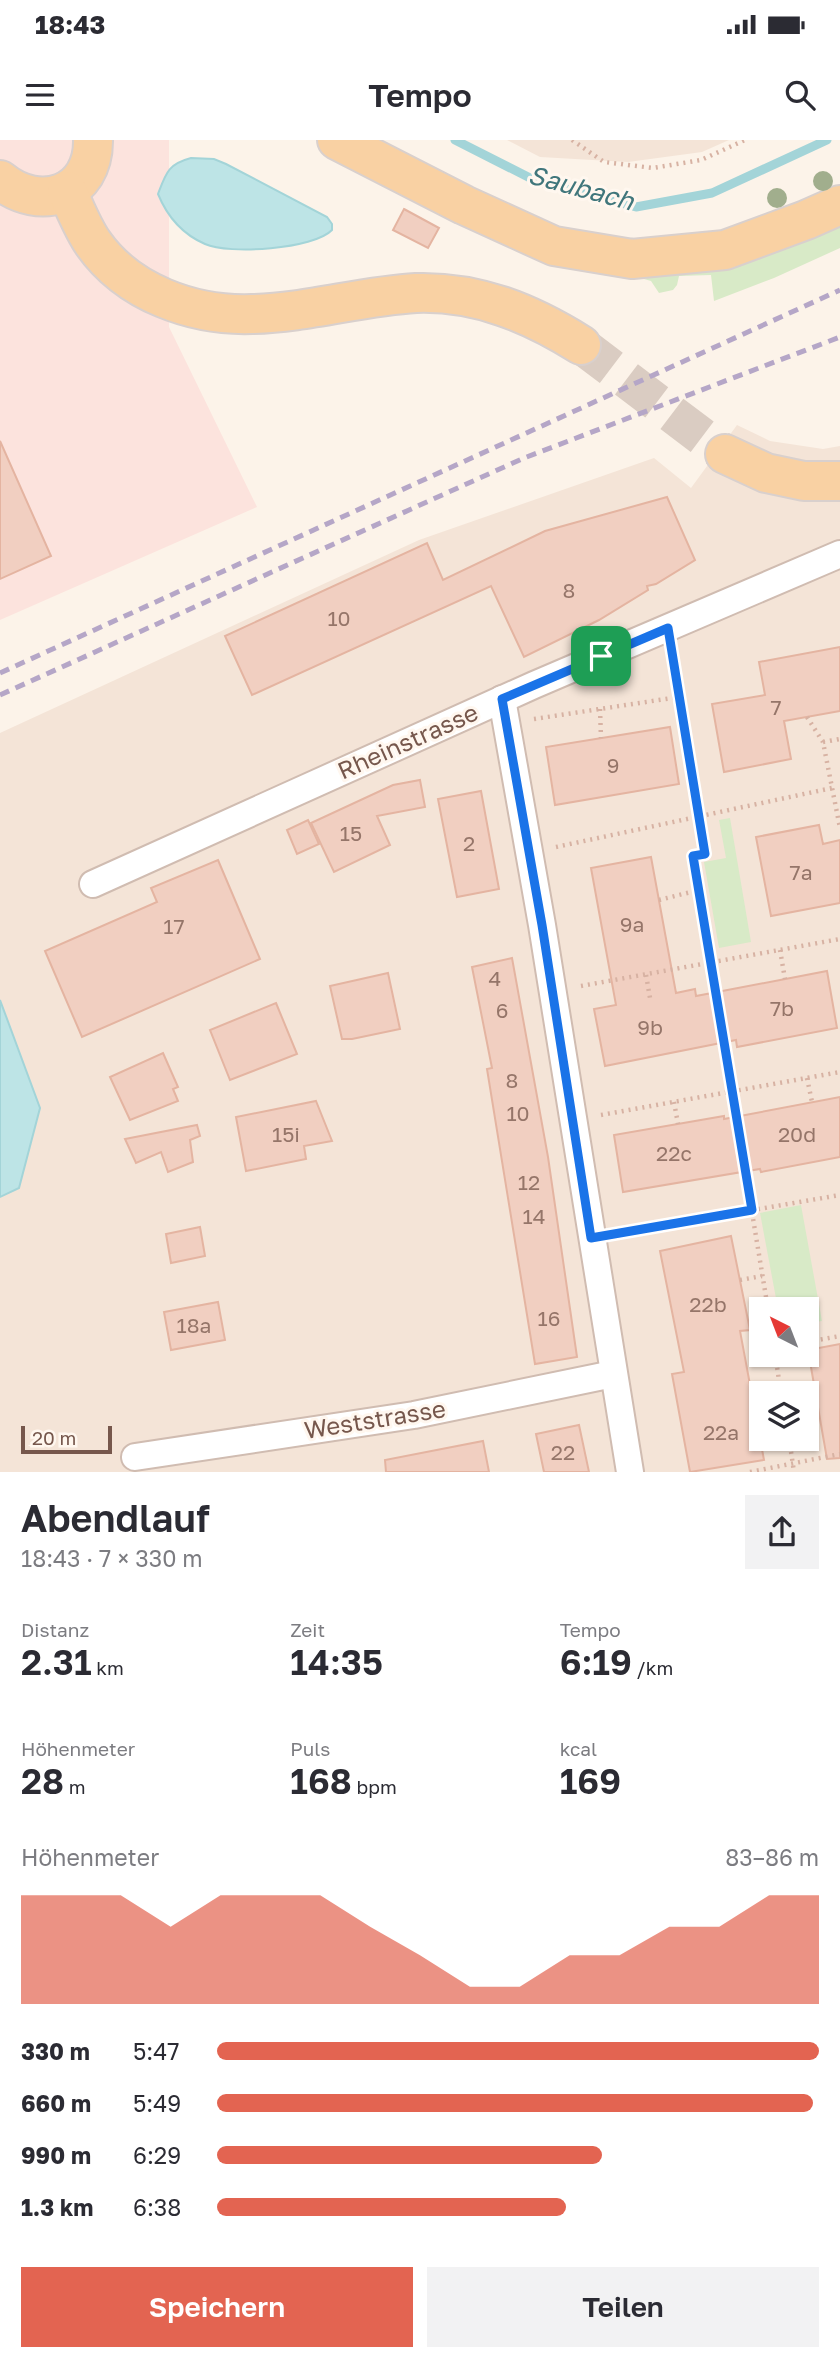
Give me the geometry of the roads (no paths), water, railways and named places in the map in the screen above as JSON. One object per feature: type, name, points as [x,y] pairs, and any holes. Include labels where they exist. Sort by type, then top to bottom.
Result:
[{"type":"main road","points":[[0,180],[13,191],[30,197],[49,197],[67,191],[80,180],[89,167],[93,140]]},
{"type":"main road","points":[[337,140],[464,205],[554,246],[632,259],[724,250],[840,205]]},
{"type":"main road","points":[[67,191],[83,227],[94,245],[110,262],[130,280],[172,302],[216,314],[254,314],[417,293],[454,296],[500,304],[545,323],[581,345]]},
{"type":"main road","points":[[725,454],[766,473],[804,481],[840,481]]},
{"type":"street","name":"Rheinstrasse","points":[[93,884],[504,712],[668,628],[840,554]]},
{"type":"street","points":[[504,712],[630,1472]]},
{"type":"street","name":"Weststrasse","points":[[135,1457],[414,1415],[613,1374]]},
{"type":"water","points":[[191,158],[214,159],[226,164],[327,217],[332,224],[332,230],[308,242],[271,248],[232,249],[197,240],[176,223],[158,194],[169,170],[177,163]]},
{"type":"water","points":[[0,1000],[40,1108],[19,1188],[0,1197]]},
{"type":"waterway","name":"Saubach","points":[[455,140],[536,181],[636,207],[712,193],[827,140]]},
{"type":"tunnel","points":[[581,345],[725,454]]},
{"type":"railway","points":[[0,673],[840,290]]},
{"type":"railway","points":[[0,695],[524,458],[840,337]]}]
